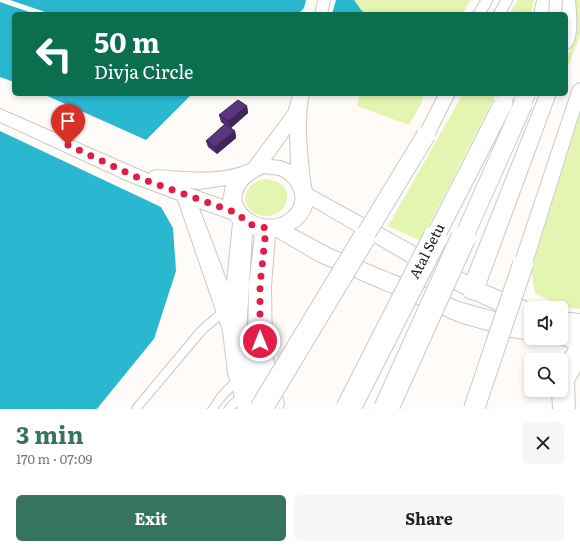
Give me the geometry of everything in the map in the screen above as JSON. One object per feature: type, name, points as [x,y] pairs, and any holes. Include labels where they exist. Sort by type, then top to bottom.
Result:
[{"type":"highway","points":[[541,12],[543,0]]},
{"type":"highway","points":[[557,12],[558,0]]},
{"type":"highway","points":[[568,35],[569,0]]},
{"type":"highway","name":"Atal Setu","points":[[348,409],[507,96]]},
{"type":"highway","name":"Atal Setu","points":[[386,409],[527,96]]},
{"type":"highway","points":[[473,289],[547,96]]},
{"type":"main road","points":[[321,12],[324,0]]},
{"type":"main road","points":[[480,12],[487,0]]},
{"type":"main road","points":[[500,12],[507,0]]},
{"type":"main road","points":[[474,409],[580,88]]},
{"type":"main road","points":[[272,228],[287,224],[296,218],[303,206],[297,111],[301,96]]},
{"type":"main road","points":[[261,409],[426,135],[446,96]]},
{"type":"main road","points":[[297,111],[233,190],[233,206],[240,216],[249,224],[272,228],[324,255],[460,312],[524,328]]},
{"type":"main road","points":[[0,115],[134,176],[240,216]]},
{"type":"main road","points":[[134,176],[200,181],[249,172],[263,166],[281,167],[296,176],[303,188],[336,213],[473,289],[524,310]]},
{"type":"main road","points":[[185,194],[234,333],[246,392]]},
{"type":"main road","points":[[234,333],[240,216]]},
{"type":"main road","points":[[272,228],[260,286],[260,354],[272,409]]},
{"type":"main road","points":[[488,320],[484,315],[488,298],[492,297]]},
{"type":"main road","points":[[568,323],[580,324]]},
{"type":"main road","points":[[568,336],[580,339]]},
{"type":"main road","points":[[564,409],[563,380],[580,349]]},
{"type":"lane","points":[[136,409],[202,330],[226,310]]},
{"type":"lane","points":[[212,409],[221,397],[246,392]]},
{"type":"lane","points":[[228,409],[246,392]]},
{"type":"green space","points":[[354,0],[471,0],[463,12],[362,11]]},
{"type":"green space","points":[[518,0],[534,0],[531,12],[510,12]]},
{"type":"green space","points":[[574,0],[580,0],[580,36],[568,66],[568,54],[575,25]]},
{"type":"green space","points":[[359,96],[423,96],[422,102],[409,125],[357,106]]},
{"type":"green space","points":[[462,96],[495,96],[421,241],[388,226]]},
{"type":"green space","points":[[580,113],[580,309],[568,307],[568,301],[550,301],[535,293],[531,271]]},
{"type":"green space","points":[[265,179],[277,182],[284,187],[287,194],[287,201],[283,208],[277,213],[269,216],[259,215],[252,211],[248,207],[245,199],[247,191],[251,185],[257,181]]},
{"type":"water","points":[[10,0],[306,0],[304,8],[300,12],[45,12]]},
{"type":"water","points":[[336,0],[354,0],[364,12],[333,12]]},
{"type":"water","points":[[0,2],[29,12],[12,12],[12,81],[0,77]]},
{"type":"water","points":[[47,96],[190,96],[146,140]]},
{"type":"water","points":[[0,131],[161,207],[173,228],[176,271],[154,339],[97,409],[0,409]]},
{"type":"pier","points":[[154,339],[156,341],[100,409],[97,409]]},
{"type":"building","points":[[238,100],[247,106],[229,121],[219,115]]},
{"type":"building","points":[[225,124],[235,131],[215,147],[206,141]]},
{"type":"route","points":[[68,145],[134,176],[237,213],[249,224],[266,228],[260,286],[260,341]]}]
